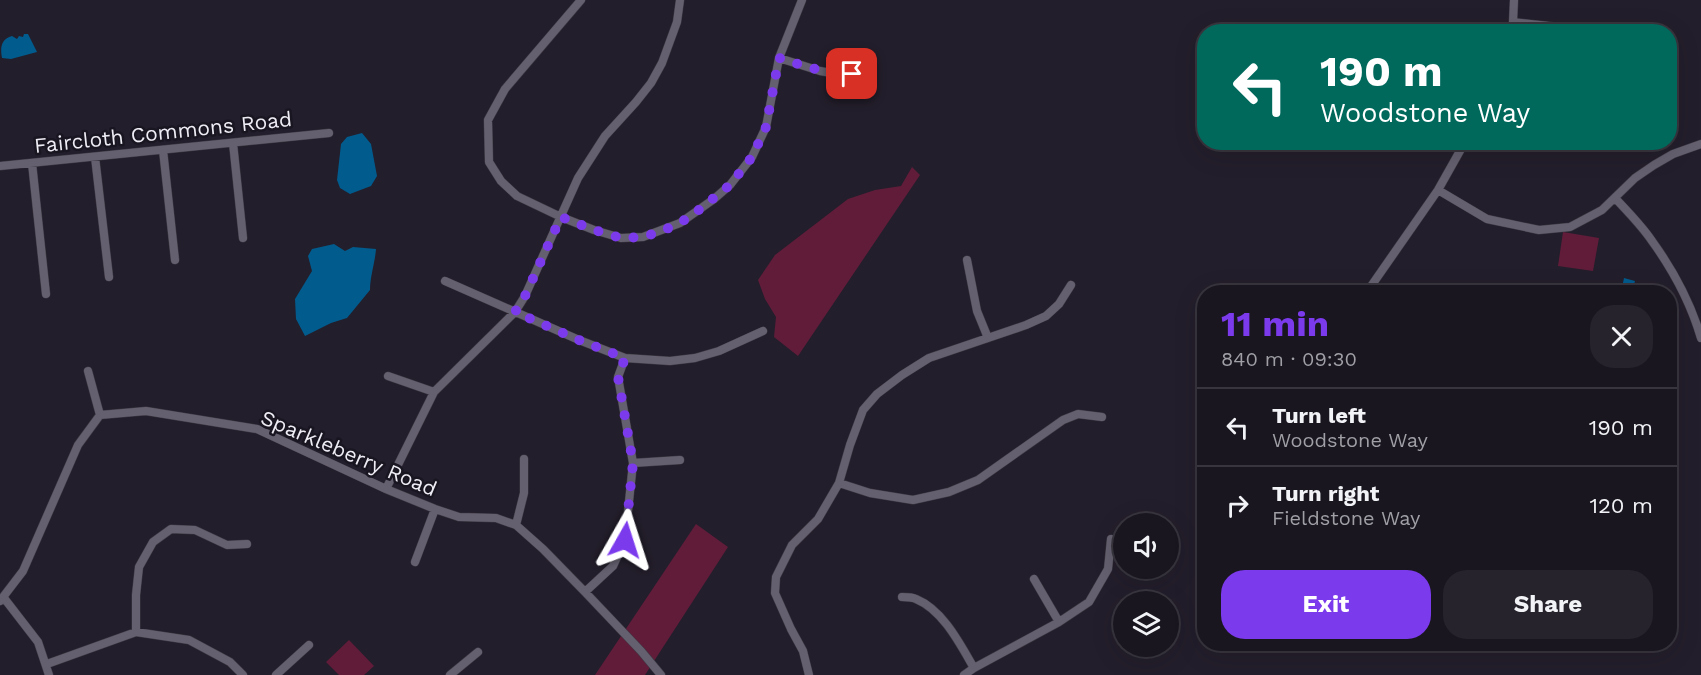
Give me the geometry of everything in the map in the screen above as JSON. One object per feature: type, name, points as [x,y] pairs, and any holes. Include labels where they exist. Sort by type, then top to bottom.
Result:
[{"type":"street","points":[[581,0],[505,89],[488,120],[489,162],[501,181],[517,196],[561,217],[621,238],[643,237],[680,223],[730,185],[752,157],[766,127],[779,58],[802,0]]},
{"type":"street","points":[[386,489],[434,392],[515,312],[525,296],[579,178],[605,136],[651,83],[662,63],[676,22],[680,0]]},
{"type":"street","points":[[1514,0],[1513,22],[1531,24]]},
{"type":"street","points":[[779,58],[837,74],[872,74]]},
{"type":"street","name":"Faircloth Commons Road","points":[[0,166],[329,133]]},
{"type":"street","points":[[233,143],[243,238]]},
{"type":"street","points":[[1438,190],[1487,219],[1539,230],[1570,227],[1602,210],[1635,178],[1654,165],[1673,154],[1701,144]]},
{"type":"street","points":[[163,150],[175,260]]},
{"type":"street","points":[[1371,285],[1438,190],[1460,150]]},
{"type":"street","points":[[95,157],[109,277]]},
{"type":"street","points":[[32,163],[46,294]]},
{"type":"street","points":[[1615,198],[1651,240],[1674,276],[1696,321],[1701,338]]},
{"type":"street","points":[[968,260],[977,311],[988,338]]},
{"type":"street","points":[[445,281],[625,358],[670,361],[695,358],[719,351],[763,331]]},
{"type":"street","points":[[809,675],[803,651],[775,593],[776,577],[792,545],[818,519],[839,483],[863,410],[877,394],[929,358],[1046,316],[1059,304],[1071,285]]},
{"type":"street","points":[[585,592],[613,566],[625,540],[633,463],[618,377],[625,358]]},
{"type":"street","points":[[49,675],[38,642],[2,600],[23,571],[78,445],[100,415],[88,371]]},
{"type":"street","points":[[388,376],[434,392]]},
{"type":"street","name":"Sparkleberry Road","points":[[100,415],[146,411],[257,429],[386,489],[435,509],[459,517],[496,518],[516,525],[585,592],[661,675]]},
{"type":"street","points":[[839,483],[870,493],[912,500],[949,492],[978,480],[1063,420],[1078,414],[1102,417]]},
{"type":"street","points":[[516,525],[524,493],[524,459]]},
{"type":"street","points":[[633,463],[681,460]]},
{"type":"street","points":[[415,562],[435,509]]},
{"type":"street","points":[[136,632],[139,567],[153,542],[171,529],[195,530],[227,544],[247,544]]},
{"type":"street","points":[[964,675],[1059,622],[1089,602],[1108,569],[1111,539]]},
{"type":"street","points":[[1034,579],[1059,622]]},
{"type":"street","points":[[902,597],[915,598],[932,608],[955,634],[974,668]]},
{"type":"street","points":[[46,663],[136,632],[189,640],[230,662],[243,675]]},
{"type":"street","points":[[276,675],[309,645]]},
{"type":"street","points":[[450,675],[478,652]]},
{"type":"shaded area","points":[[912,167],[920,175],[798,356],[774,337],[776,317],[765,299],[758,280],[775,255],[848,199],[875,190],[901,186]]},
{"type":"shaded area","points":[[1563,232],[1599,238],[1593,271],[1558,266]]},
{"type":"shaded area","points":[[696,524],[728,547],[645,675],[595,675]]},
{"type":"shaded area","points":[[349,640],[374,666],[364,675],[339,675],[326,662]]},
{"type":"water","points":[[24,34],[28,34],[37,52],[11,59],[2,58],[3,42],[12,36],[17,39],[19,36],[23,37]]},
{"type":"water","points":[[362,133],[371,144],[377,176],[371,186],[350,194],[340,188],[337,180],[341,144],[347,137]]},
{"type":"water","points":[[334,244],[345,251],[353,247],[376,249],[370,290],[347,318],[305,336],[296,319],[295,299],[312,271],[308,256],[312,249]]},
{"type":"water","points":[[1624,278],[1635,281],[1634,285],[1622,285]]},
{"type":"route","points":[[625,540],[633,463],[618,377],[625,358],[515,312],[525,296],[561,217],[621,238],[643,237],[680,223],[730,185],[752,157],[766,127],[779,58],[820,71],[852,74]]}]
